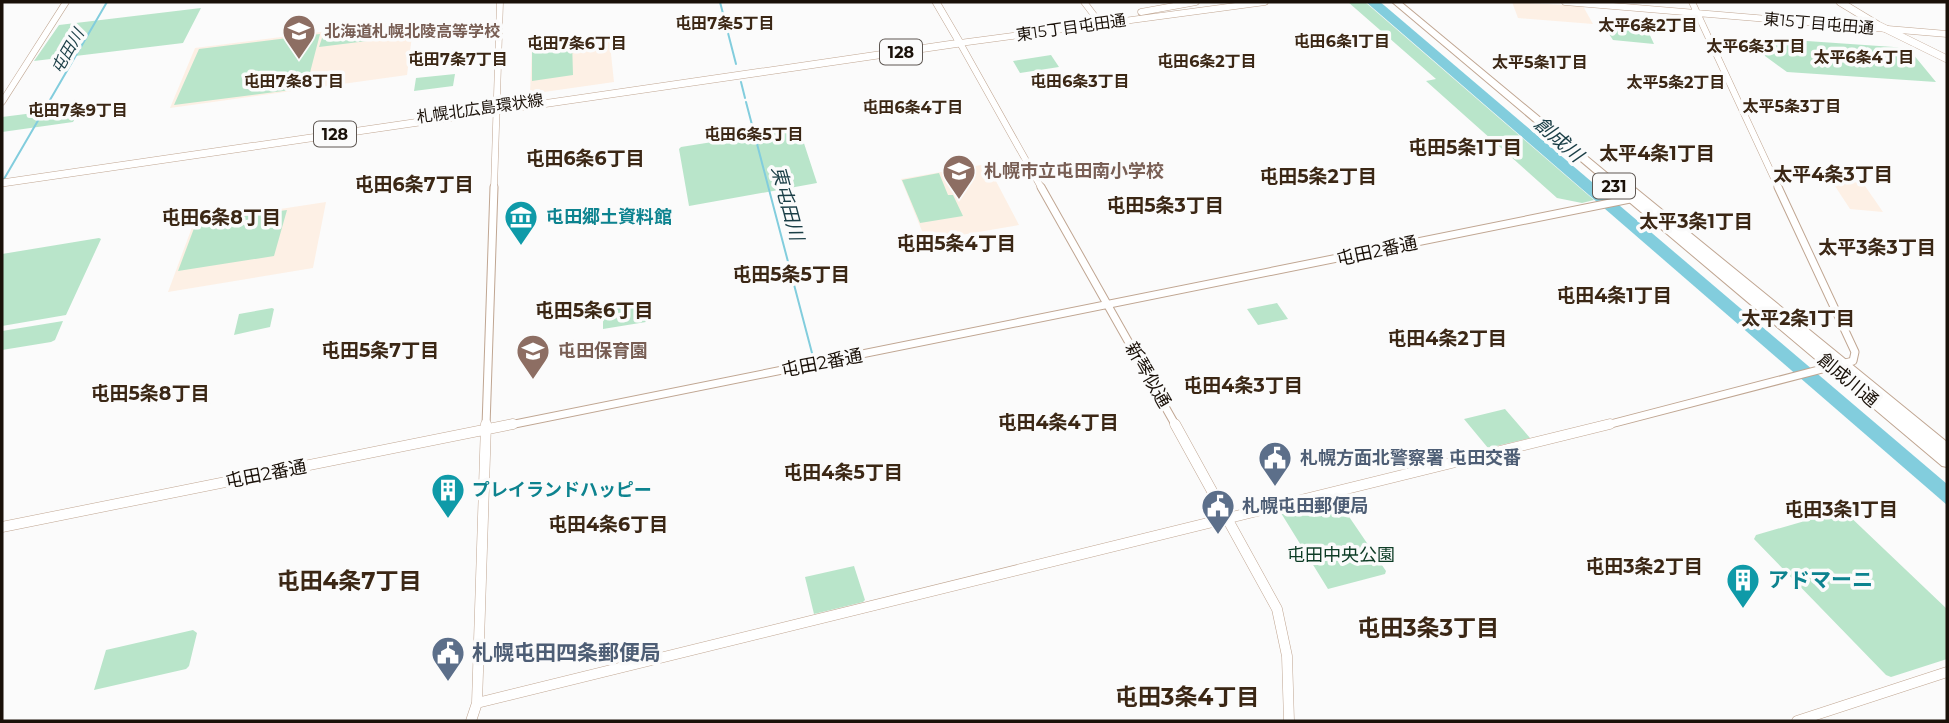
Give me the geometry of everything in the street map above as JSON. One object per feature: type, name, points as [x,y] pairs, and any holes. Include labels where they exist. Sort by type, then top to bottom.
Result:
[{"type":"highway","name":"創成川通","points":[[1395,2],[1631,200],[1947,449]]},
{"type":"highway","name":"創成川通","points":[[1405,2],[1631,200]]},
{"type":"highway","name":"創成川通","points":[[1840,367],[1947,462]]},
{"type":"main road","points":[[936,2],[959,41]]},
{"type":"main road","points":[[1840,2],[1878,25],[1947,59]]},
{"type":"main road","name":"札幌北広島環状線","points":[[497,108],[843,60],[959,41]]},
{"type":"main road","name":"札幌北広島環状線","points":[[6,179],[959,41]]},
{"type":"street","points":[[2,102],[66,2]]},
{"type":"street","points":[[471,721],[477,703],[500,2]]},
{"type":"street","points":[[1084,2],[1099,21]]},
{"type":"street","name":"東15丁目屯田通","points":[[1099,21],[1196,2]]},
{"type":"street","name":"東15丁目屯田通","points":[[959,41],[1099,21],[1265,2]]},
{"type":"street","name":"東15丁目屯田通","points":[[1565,2],[1947,32]]},
{"type":"street","name":"東15丁目屯田通","points":[[1604,2],[1886,29],[1947,32]]},
{"type":"street","points":[[477,703],[1840,367],[1854,359],[1855,352],[1692,2]]},
{"type":"street","name":"新琴似通","points":[[959,41],[1280,613],[1287,645],[1289,721]]},
{"type":"street","name":"屯田2番通","points":[[2,527],[1631,200]]},
{"type":"street","points":[[1797,721],[1947,672]]},
{"type":"shaded area","points":[[1512,2],[1583,6],[1593,24],[1518,18]]},
{"type":"shaded area","name":"北海道札幌北陵高等学校","points":[[414,20],[407,75],[170,108],[195,48]]},
{"type":"shaded area","points":[[609,35],[614,82],[530,94],[532,45]]},
{"type":"shaded area","name":"札幌市立屯田南小学校","points":[[987,164],[1019,225],[926,241],[901,179]]},
{"type":"shaded area","points":[[1831,180],[1863,183],[1883,212],[1850,209]]},
{"type":"shaded area","points":[[326,202],[313,268],[168,292],[194,222]]},
{"type":"green space","points":[[1348,2],[1365,2],[1594,200],[1582,203],[1557,198],[1426,81],[1436,79]]},
{"type":"green space","points":[[201,8],[183,43],[34,61],[59,25]]},
{"type":"green space","points":[[1605,28],[1648,31],[1654,44],[1613,40]]},
{"type":"green space","points":[[370,29],[367,41],[319,47],[323,35]]},
{"type":"green space","points":[[320,34],[306,88],[174,105],[199,49]]},
{"type":"green space","points":[[1763,38],[1908,48],[1936,82],[1787,72],[1765,56],[1762,51]]},
{"type":"green space","points":[[572,41],[573,75],[532,81],[532,46]]},
{"type":"green space","points":[[1051,55],[1059,67],[1020,73],[1013,61]]},
{"type":"green space","points":[[455,74],[453,86],[414,91],[416,78]]},
{"type":"green space","points":[[81,107],[73,122],[2,132],[2,117]]},
{"type":"green space","points":[[799,128],[817,183],[689,206],[679,149],[681,147]]},
{"type":"green space","points":[[939,173],[948,195],[953,195],[963,216],[920,223],[902,180]]},
{"type":"green space","points":[[287,210],[274,256],[178,271],[196,223]]},
{"type":"green space","points":[[101,239],[66,315],[2,326],[2,254]]},
{"type":"green space","points":[[649,299],[652,321],[603,329],[603,307]]},
{"type":"green space","points":[[1277,303],[1288,319],[1258,325],[1247,309]]},
{"type":"green space","points":[[272,308],[270,327],[234,335],[239,314]]},
{"type":"green space","points":[[63,321],[55,340],[51,342],[2,350],[2,331]]},
{"type":"green space","points":[[1505,409],[1530,438],[1488,448],[1464,419]]},
{"type":"green space","name":"屯田中央公園","points":[[1337,499],[1386,571],[1385,574],[1328,589],[1281,513]]},
{"type":"green space","points":[[1843,510],[1947,609],[1947,659],[1891,677],[1886,675],[1754,539],[1756,535]]},
{"type":"green space","points":[[854,566],[865,600],[814,614],[805,577]]},
{"type":"green space","points":[[193,630],[197,633],[186,669],[94,690],[106,650]]},
{"type":"water","points":[[1366,2],[1380,2],[1385,6],[1947,484],[1947,505]]},
{"type":"waterway","name":"屯田川","points":[[4,179],[107,2]]},
{"type":"waterway","name":"東屯田川","points":[[720,2],[736,64]]},
{"type":"waterway","name":"東屯田川","points":[[741,82],[745,98]]},
{"type":"waterway","name":"東屯田川","points":[[746,102],[812,353]]},
{"type":"place","name":"北海道札幌北陵高等学校","points":[[299,61]]},
{"type":"place","name":"札幌市立屯田南小学校","points":[[959,201]]},
{"type":"place","name":"屯田郷土資料館","points":[[521,247]]},
{"type":"place","name":"屯田保育園","points":[[533,381]]},
{"type":"place","name":"札幌方面北警察署 屯田交番","points":[[1275,488]]},
{"type":"place","name":"プレイランドハッピー","points":[[448,520]]},
{"type":"place","name":"札幌屯田郵便局","points":[[1218,536]]},
{"type":"place","name":"アドマーニ","points":[[1743,610]]},
{"type":"place","name":"札幌屯田四条郵便局","points":[[448,683]]},
{"type":"district","name":"屯田7条5丁目","points":[[725,23]]},
{"type":"district","name":"太平6条2丁目","points":[[1648,25]]},
{"type":"district","name":"屯田6条1丁目","points":[[1342,41]]},
{"type":"district","name":"屯田7条6丁目","points":[[577,43]]},
{"type":"district","name":"太平6条3丁目","points":[[1756,46]]},
{"type":"district","name":"太平6条4丁目","points":[[1864,57]]},
{"type":"district","name":"屯田7条7丁目","points":[[458,59]]},
{"type":"district","name":"屯田6条2丁目","points":[[1207,61]]},
{"type":"district","name":"太平5条1丁目","points":[[1540,62]]},
{"type":"district","name":"屯田7条8丁目","points":[[294,81]]},
{"type":"district","name":"屯田6条3丁目","points":[[1080,81]]},
{"type":"district","name":"太平5条2丁目","points":[[1676,82]]},
{"type":"district","name":"太平5条3丁目","points":[[1792,106]]},
{"type":"district","name":"屯田6条4丁目","points":[[913,107]]},
{"type":"district","name":"屯田7条9丁目","points":[[78,110]]},
{"type":"district","name":"屯田6条5丁目","points":[[754,134]]},
{"type":"district","name":"屯田5条1丁目","points":[[1465,147]]},
{"type":"district","name":"太平4条1丁目","points":[[1657,153]]},
{"type":"district","name":"屯田6条6丁目","points":[[585,158]]},
{"type":"district","name":"太平4条3丁目","points":[[1833,174]]},
{"type":"district","name":"屯田5条2丁目","points":[[1318,176]]},
{"type":"district","name":"屯田6条7丁目","points":[[414,184]]},
{"type":"district","name":"屯田5条3丁目","points":[[1165,205]]},
{"type":"district","name":"屯田6条8丁目","points":[[221,217]]},
{"type":"district","name":"太平3条1丁目","points":[[1696,221]]},
{"type":"district","name":"屯田5条4丁目","points":[[956,243]]},
{"type":"district","name":"太平3条3丁目","points":[[1877,247]]},
{"type":"district","name":"屯田5条5丁目","points":[[791,274]]},
{"type":"district","name":"屯田4条1丁目","points":[[1614,295]]},
{"type":"district","name":"屯田5条6丁目","points":[[594,310]]},
{"type":"district","name":"太平2条1丁目","points":[[1798,318]]},
{"type":"district","name":"屯田4条2丁目","points":[[1447,338]]},
{"type":"district","name":"屯田5条7丁目","points":[[380,350]]},
{"type":"district","name":"屯田4条3丁目","points":[[1243,385]]},
{"type":"district","name":"屯田5条8丁目","points":[[150,393]]},
{"type":"district","name":"屯田4条4丁目","points":[[1058,422]]},
{"type":"district","name":"屯田4条5丁目","points":[[843,472]]},
{"type":"district","name":"屯田3条1丁目","points":[[1841,509]]},
{"type":"district","name":"屯田4条6丁目","points":[[608,524]]},
{"type":"district","name":"屯田3条2丁目","points":[[1644,566]]},
{"type":"district","name":"屯田4条7丁目","points":[[349,581]]},
{"type":"district","name":"屯田3条3丁目","points":[[1428,628]]},
{"type":"district","name":"屯田3条4丁目","points":[[1187,697]]},
{"type":"water label","name":"創成川","points":[[1559,139]]}]
